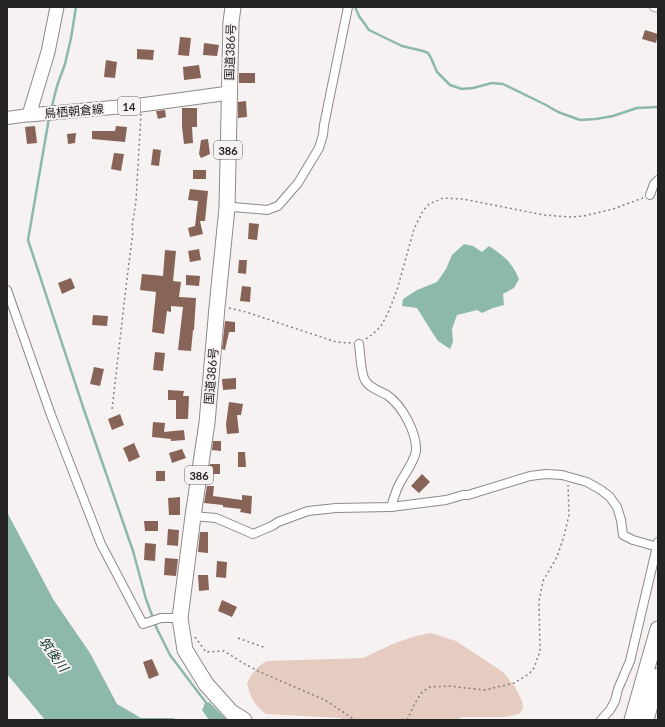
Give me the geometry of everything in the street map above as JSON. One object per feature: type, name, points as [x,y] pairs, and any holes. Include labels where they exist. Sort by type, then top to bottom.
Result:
[{"type":"highway","name":"国道386号","points":[[233,7],[231,22],[227,208],[207,422],[180,618],[185,650],[206,684],[231,712],[244,720]]},
{"type":"highway","points":[[632,720],[658,629]]},
{"type":"highway","points":[[646,720],[658,676]]},
{"type":"main road","name":"鳥栖朝倉線","points":[[57,7],[48,52],[29,115],[141,105],[229,92]]},
{"type":"main road","points":[[7,118],[29,115]]},
{"type":"street","points":[[227,208],[233,207],[266,210],[278,206],[298,183],[319,148],[323,135],[348,7]]},
{"type":"street","points":[[654,7],[658,8]]},
{"type":"street","points":[[650,195],[654,184],[658,180]]},
{"type":"street","points":[[7,290],[51,415],[101,544],[143,624],[161,618],[180,618]]},
{"type":"street","points":[[359,344],[364,380],[368,385],[396,402],[406,415],[415,438],[416,451],[413,461],[395,494],[391,507]]},
{"type":"street","points":[[193,516],[216,518],[253,534],[278,522],[308,511],[336,508],[391,507],[446,500],[468,495],[530,476],[546,474],[562,475],[587,482],[610,497],[622,520],[623,535],[633,540],[658,545],[630,661],[618,689],[615,701],[610,710],[600,720]]},
{"type":"street","points":[[609,720],[610,710]]},
{"type":"path","points":[[112,409],[136,201],[141,105]]},
{"type":"path","points":[[217,306],[223,306],[246,312],[336,342],[359,344],[378,329],[388,313],[397,290],[414,229],[423,211],[429,204],[443,198],[464,199],[544,215],[569,217],[584,216],[613,209],[650,195]]},
{"type":"path","points":[[407,720],[422,692],[430,687],[448,686],[485,690],[514,683],[529,674],[534,668],[540,651],[539,601],[543,581],[557,557],[569,515],[568,476]]},
{"type":"path","points":[[192,633],[206,652],[224,651],[260,672],[325,700],[355,720]]},
{"type":"path","points":[[238,638],[266,648]]},
{"type":"shaded area","points":[[431,633],[456,641],[503,672],[515,687],[522,701],[523,708],[519,714],[506,717],[463,717],[456,720],[347,720],[340,718],[266,714],[255,704],[250,693],[247,683],[249,679],[263,663],[267,661],[363,658],[395,643]]},
{"type":"water","points":[[464,244],[473,246],[482,252],[489,246],[507,260],[519,279],[514,288],[503,294],[504,305],[482,313],[477,310],[457,315],[452,329],[453,342],[450,349],[438,341],[417,308],[402,306],[403,299],[417,290],[437,282],[446,269],[452,255]]},
{"type":"water","name":"筑後川","points":[[7,512],[53,599],[90,653],[117,704],[141,718],[172,718],[182,720],[45,720],[7,674]]},
{"type":"water","points":[[209,702],[226,720],[209,720],[202,710],[204,704]]},
{"type":"building","points":[[645,30],[658,34],[656,43],[642,39]]},
{"type":"building","points":[[180,37],[191,38],[189,56],[178,55]]},
{"type":"building","points":[[204,43],[219,45],[217,56],[203,55]]},
{"type":"building","points":[[137,49],[154,50],[153,60],[137,59]]},
{"type":"building","points":[[106,60],[117,62],[115,78],[104,77]]},
{"type":"building","points":[[199,65],[201,78],[184,80],[183,67]]},
{"type":"building","points":[[239,73],[255,73],[255,83],[239,83]]},
{"type":"building","points":[[246,101],[247,117],[238,118],[238,102]]},
{"type":"building","points":[[182,108],[197,108],[197,127],[192,127],[193,143],[184,144]]},
{"type":"building","points":[[165,110],[166,117],[158,119],[156,111]]},
{"type":"building","points":[[35,126],[37,143],[27,144],[25,127]]},
{"type":"building","points":[[116,126],[127,127],[125,142],[92,139],[92,131],[115,131]]},
{"type":"building","points":[[76,133],[75,143],[68,144],[67,134]]},
{"type":"building","points":[[208,139],[210,154],[201,158],[199,154],[201,140]]},
{"type":"building","points":[[153,149],[161,150],[159,166],[151,165]]},
{"type":"building","points":[[114,153],[124,154],[121,171],[111,169]]},
{"type":"building","points":[[193,170],[206,170],[206,179],[193,179]]},
{"type":"building","points":[[190,189],[208,191],[205,221],[200,221],[203,234],[190,237],[188,228],[195,226],[198,201],[188,200]]},
{"type":"building","points":[[249,223],[259,224],[257,240],[248,239]]},
{"type":"building","points":[[199,249],[201,260],[190,262],[188,251]]},
{"type":"building","points":[[165,250],[176,251],[173,281],[181,282],[179,297],[196,298],[191,351],[178,350],[183,307],[171,306],[171,312],[167,311],[164,334],[152,332],[156,292],[140,290],[142,274],[163,276]]},
{"type":"building","points":[[239,260],[247,260],[246,274],[238,273]]},
{"type":"building","points":[[186,275],[200,276],[199,286],[186,285]]},
{"type":"building","points":[[71,278],[75,288],[62,294],[58,283]]},
{"type":"building","points":[[242,286],[251,287],[250,302],[240,301]]},
{"type":"building","points":[[93,315],[108,316],[107,326],[92,325]]},
{"type":"building","points":[[225,321],[235,322],[235,332],[229,332],[225,350],[222,349]]},
{"type":"building","points":[[155,352],[165,353],[163,371],[153,370]]},
{"type":"building","points":[[94,367],[104,369],[100,386],[90,384]]},
{"type":"building","points":[[236,378],[236,389],[223,390],[222,379]]},
{"type":"building","points":[[168,390],[184,391],[183,396],[189,396],[188,419],[176,419],[176,400],[168,400]]},
{"type":"building","points":[[229,402],[243,404],[241,415],[237,415],[239,433],[227,434],[226,424]]},
{"type":"building","points":[[120,414],[124,425],[112,430],[108,419]]},
{"type":"building","points":[[153,422],[165,423],[164,432],[184,430],[185,440],[171,441],[171,439],[152,437]]},
{"type":"building","points":[[213,441],[221,441],[221,451],[212,450]]},
{"type":"building","points":[[134,443],[140,457],[129,462],[123,448]]},
{"type":"building","points":[[182,449],[186,458],[172,463],[169,453]]},
{"type":"building","points":[[238,452],[245,452],[246,467],[238,467]]},
{"type":"building","points":[[210,464],[220,464],[220,474],[208,474]]},
{"type":"building","points":[[156,471],[165,471],[165,481],[156,481]]},
{"type":"building","points":[[422,474],[430,482],[419,493],[411,486]]},
{"type":"building","points":[[207,486],[214,486],[213,496],[242,500],[242,495],[252,496],[251,514],[240,512],[241,509],[204,503]]},
{"type":"building","points":[[180,497],[180,515],[169,515],[168,498]]},
{"type":"building","points":[[144,521],[158,521],[158,531],[145,531]]},
{"type":"building","points":[[168,529],[179,530],[178,546],[167,545]]},
{"type":"building","points":[[200,532],[208,532],[208,553],[198,552]]},
{"type":"building","points":[[145,543],[156,544],[155,561],[144,560]]},
{"type":"building","points":[[165,558],[178,559],[176,576],[164,575]]},
{"type":"building","points":[[217,561],[227,562],[226,578],[216,577]]},
{"type":"building","points":[[198,575],[208,575],[209,590],[199,591]]},
{"type":"building","points":[[222,600],[237,607],[232,617],[218,611]]},
{"type":"building","points":[[152,659],[159,675],[149,679],[143,662]]},
{"type":"waterway","points":[[52,106],[65,64],[76,7]]},
{"type":"waterway","points":[[355,7],[359,16],[369,30],[402,46],[428,53],[437,72],[450,85],[462,89],[492,83],[503,84],[558,112],[580,120],[613,116],[637,108],[658,107]]},
{"type":"waterway","points":[[49,118],[28,240],[83,407],[133,551],[146,599],[157,629],[170,655],[207,704]]}]
